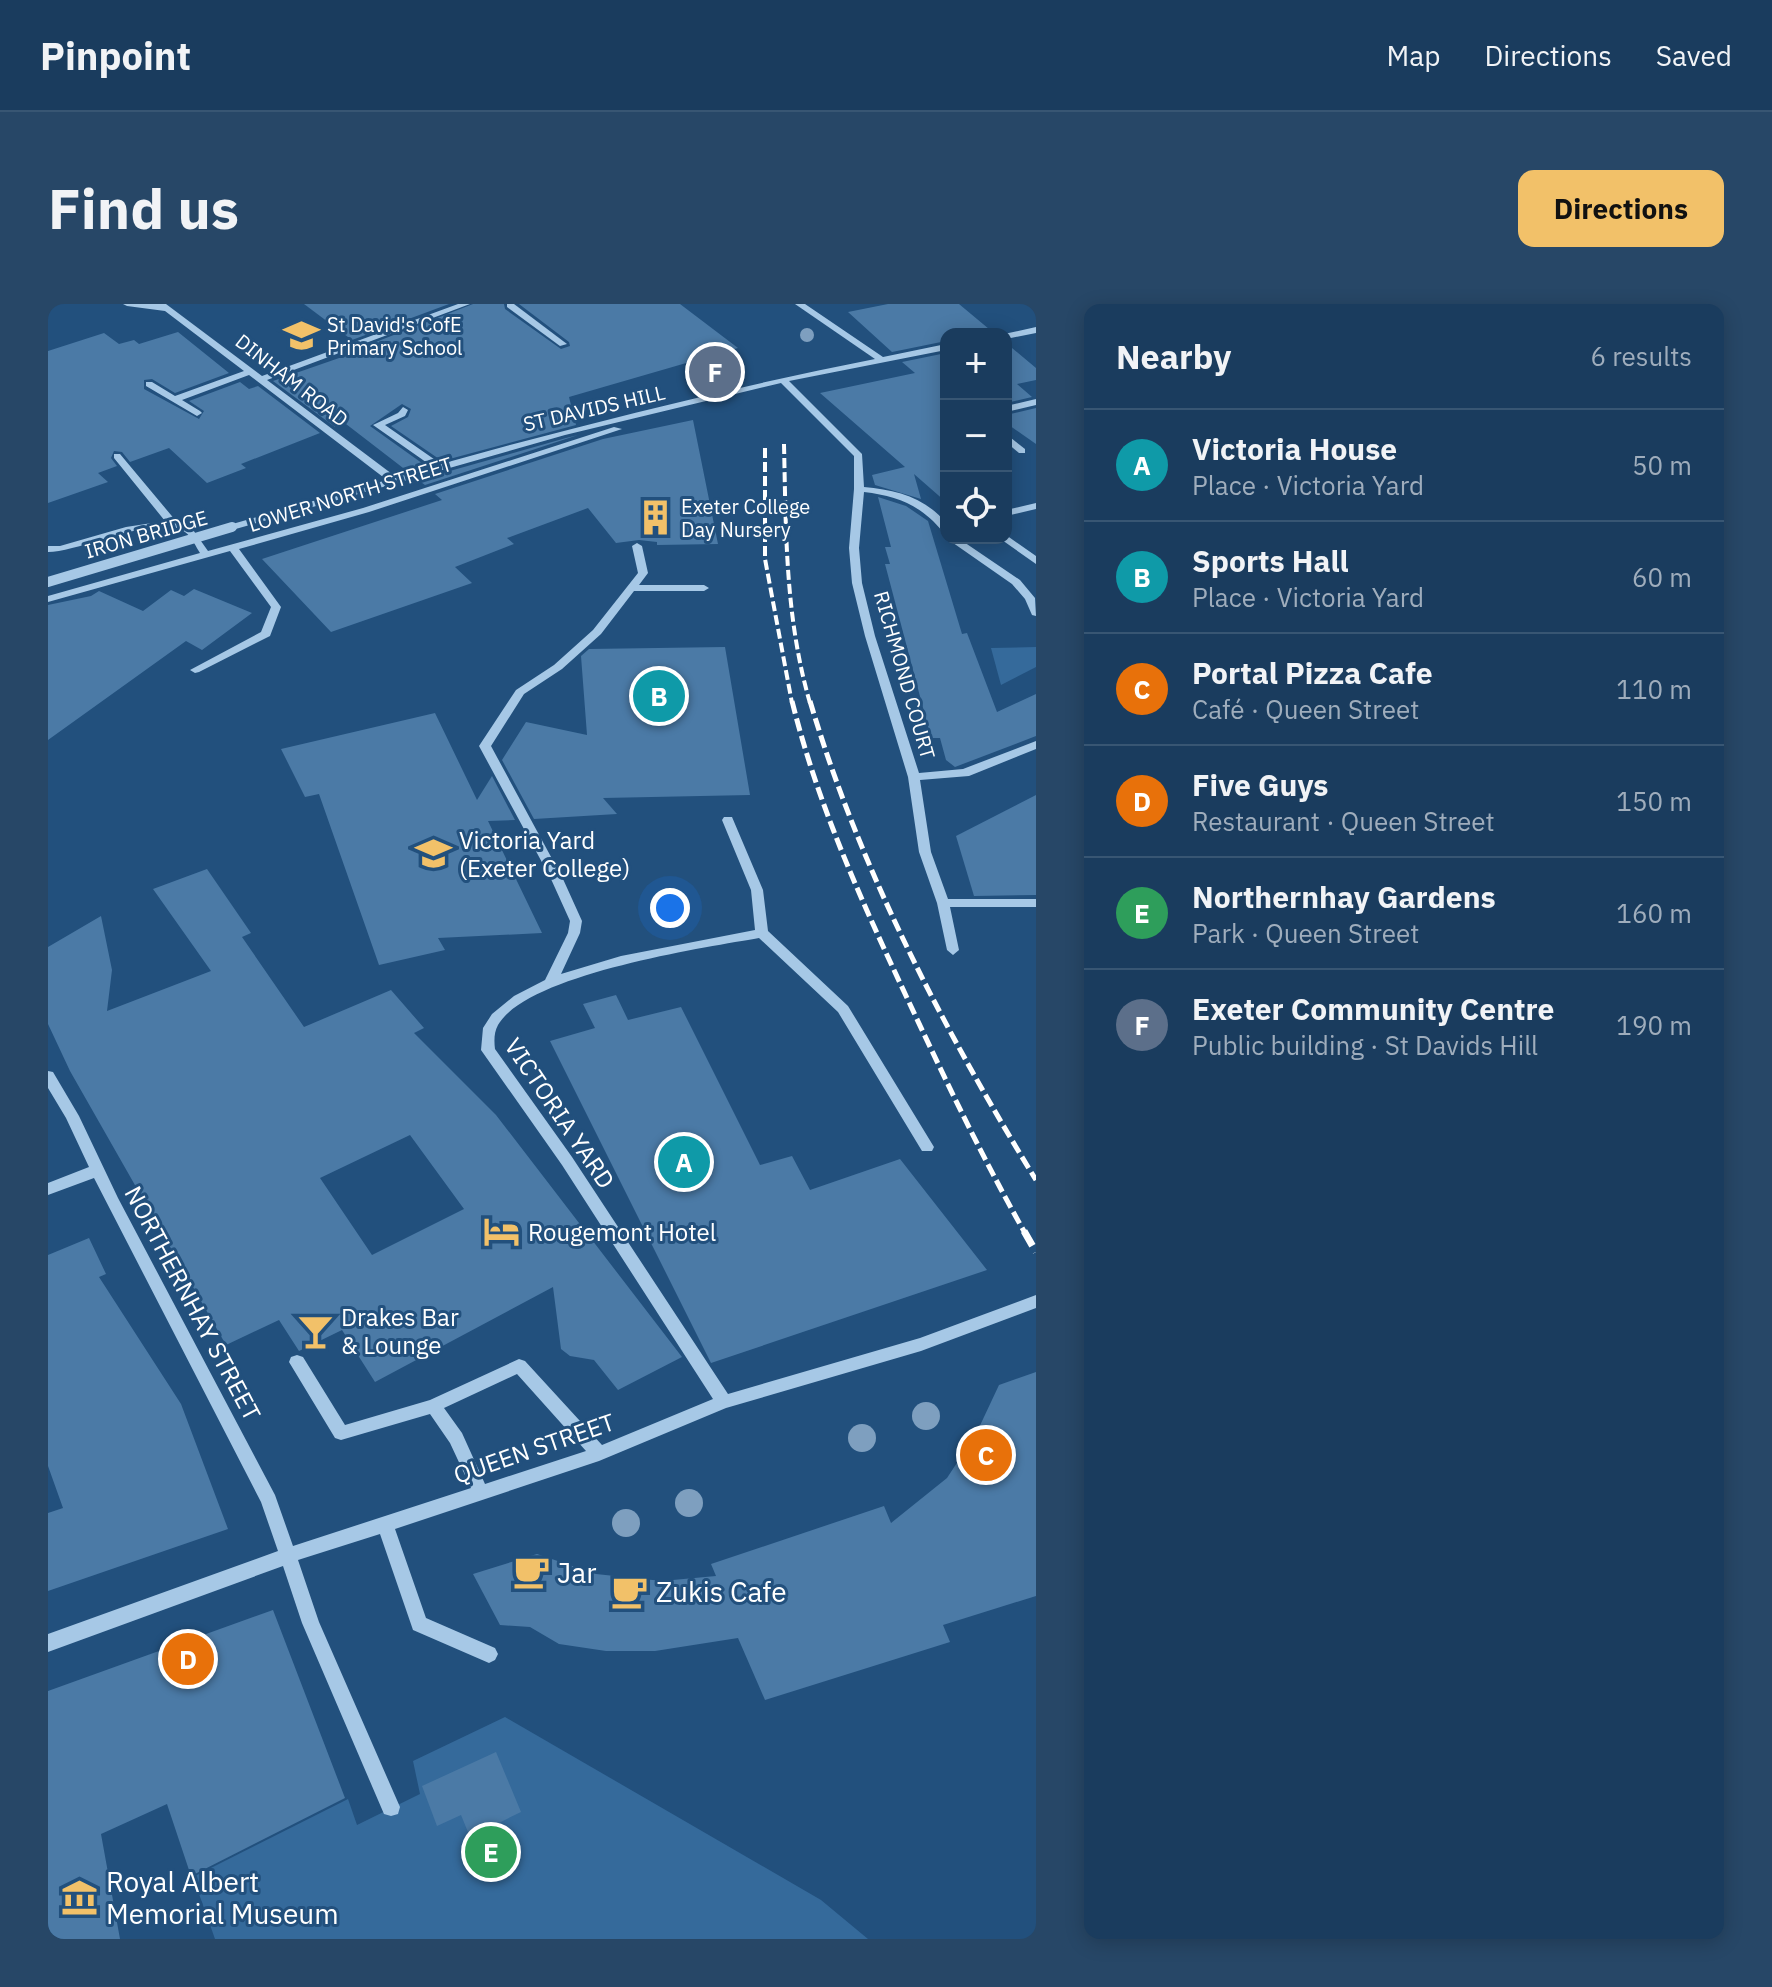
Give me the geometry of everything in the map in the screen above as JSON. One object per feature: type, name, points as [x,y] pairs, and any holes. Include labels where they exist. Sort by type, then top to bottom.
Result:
[{"type":"street","points":[[127,304],[165,307]]},
{"type":"street","points":[[260,380],[466,304]]},
{"type":"street","points":[[512,304],[563,344]]},
{"type":"street","points":[[799,304],[882,360]]},
{"type":"street","name":"DINHAM ROAD","points":[[165,307],[393,480]]},
{"type":"street","points":[[1012,334],[1036,330]]},
{"type":"street","points":[[1022,332],[1036,344]]},
{"type":"street","name":"ST DAVIDS HILL","points":[[393,480],[519,444],[783,380],[940,348]]},
{"type":"street","points":[[176,399],[250,372]]},
{"type":"street","name":"RICHMOND COURT","points":[[783,380],[859,456],[854,548],[857,583],[870,636],[914,777],[925,852],[943,903],[953,950]]},
{"type":"street","points":[[149,384],[197,413]]},
{"type":"street","points":[[1012,408],[1036,402]]},
{"type":"street","points":[[403,410],[402,414],[378,425],[439,467]]},
{"type":"street","name":"LOWER NORTH STREET","points":[[48,599],[234,549],[622,428],[657,412]]},
{"type":"street","points":[[1012,442],[1022,451]]},
{"type":"street","points":[[117,456],[172,523]]},
{"type":"street","name":"IRON BRIDGE","points":[[48,582],[393,480]]},
{"type":"street","points":[[859,489],[909,497],[930,510],[940,522]]},
{"type":"street","points":[[1012,512],[1036,506]]},
{"type":"street","points":[[48,549],[61,549],[152,524],[172,523],[187,528],[206,555]]},
{"type":"street","points":[[1012,543],[1036,561]]},
{"type":"street","points":[[960,544],[1016,582],[1030,598],[1036,613]]},
{"type":"street","points":[[551,982],[574,933],[576,921],[557,879],[485,746],[520,692],[558,667],[597,632],[643,573],[637,546]]},
{"type":"street","points":[[195,670],[266,634],[276,607],[234,549]]},
{"type":"street","points":[[631,588],[704,588]]},
{"type":"street","name":"RICHMOND COURT","points":[[914,777],[965,773],[1036,745]]},
{"type":"street","points":[[728,820],[757,890],[762,933],[843,1009],[927,1147]]},
{"type":"street","points":[[943,903],[1036,903]]},
{"type":"street","name":"VICTORIA YARD","points":[[724,1402],[567,1161],[488,1050],[486,1035],[496,1017],[512,1003],[551,982],[685,948],[762,933]]},
{"type":"street","name":"NORTHERNHAY STREET","points":[[48,1076],[269,1500],[311,1623],[391,1807]]},
{"type":"street","points":[[48,1189],[98,1170]]},
{"type":"street","name":"QUEEN STREET","points":[[48,1643],[287,1556],[599,1454],[724,1402],[921,1344],[1036,1301]]},
{"type":"street","points":[[297,1362],[341,1433],[433,1406],[519,1366],[599,1454]]},
{"type":"street","points":[[433,1406],[456,1438],[480,1491]]},
{"type":"street","points":[[385,1525],[419,1624],[489,1654]]},
{"type":"shaded area","points":[[1036,647],[1036,667],[1001,685],[991,648]]},
{"type":"shaded area","points":[[505,1717],[821,1900],[868,1939],[215,1939],[193,1877],[348,1799],[357,1825],[420,1794],[413,1761]]},
{"type":"building","points":[[304,304],[449,304],[352,340]]},
{"type":"building","points":[[473,304],[504,304],[505,309],[561,349],[570,346],[569,342],[519,304],[680,304],[738,348],[569,397],[576,425],[442,461],[391,426],[408,417],[411,409],[402,404],[370,426],[426,466],[407,471],[346,424],[335,427],[273,381],[365,349],[363,347]]},
{"type":"building","points":[[888,304],[959,304],[988,328],[940,328],[940,342],[892,352],[848,312]]},
{"type":"building","points":[[178,332],[229,373],[175,393],[152,379],[144,380],[144,389],[199,419],[204,411],[189,401],[240,382],[249,389],[258,386],[320,433],[241,464],[246,468],[207,483],[169,448],[130,462],[122,452],[114,451],[111,458],[117,466],[98,473],[108,482],[48,503],[48,351],[104,333],[119,344],[134,340],[139,344]]},
{"type":"building","points":[[1012,348],[1036,368],[1036,380],[1017,384],[1032,397],[1012,402]]},
{"type":"building","points":[[940,354],[940,497],[914,474],[921,499],[875,485],[872,475],[905,467],[820,393],[915,373],[902,362]]},
{"type":"building","points":[[1036,408],[1036,444],[1012,427],[1012,414]]},
{"type":"building","points":[[693,420],[718,544],[657,545],[657,542],[639,540],[616,543],[588,508],[507,538],[514,544],[455,567],[472,583],[331,632],[262,559],[442,500],[435,494],[603,439]]},
{"type":"building","points":[[578,435],[425,485],[418,480],[566,438]]},
{"type":"building","points":[[878,497],[906,506],[928,521],[962,634],[967,633],[997,712],[1036,694],[1036,736],[955,767],[946,760],[940,738],[931,738],[885,564],[890,564],[885,547],[891,547]]},
{"type":"building","points":[[194,589],[252,613],[202,650],[186,641],[48,740],[48,605],[91,596],[99,591],[143,611],[171,590],[184,596]]},
{"type":"building","points":[[725,647],[750,795],[603,798],[617,814],[534,819],[502,760],[526,722],[587,735],[581,656],[589,649]]},
{"type":"building","points":[[435,713],[477,800],[492,776],[515,820],[488,821],[542,933],[438,938],[445,950],[379,965],[319,794],[305,797],[281,749]]},
{"type":"building","points":[[1036,795],[1036,895],[974,896],[956,836]]},
{"type":"building","points":[[207,869],[251,933],[242,937],[304,1027],[391,990],[424,1028],[414,1033],[496,1115],[682,1357],[618,1390],[594,1360],[570,1356],[561,1349],[553,1287],[375,1382],[342,1330],[299,1351],[279,1320],[226,1345],[70,1071],[48,1024],[48,947],[101,916],[112,970],[107,1011],[211,971],[153,889]],"holes":[[[410,1135],[464,1209],[372,1255],[320,1178]]]},
{"type":"building","points":[[616,995],[628,1020],[681,1007],[760,1165],[792,1156],[810,1190],[900,1159],[987,1270],[711,1363],[550,1041],[595,1028],[583,1004]]},
{"type":"building","points":[[89,1238],[106,1274],[99,1277],[181,1404],[228,1529],[48,1591],[48,1513],[63,1508],[48,1466],[48,1255]]},
{"type":"building","points":[[1036,1372],[1036,1596],[943,1625],[950,1642],[765,1700],[738,1638],[655,1651],[606,1651],[559,1644],[530,1627],[500,1625],[473,1574],[537,1554],[596,1574],[662,1581],[716,1576],[711,1564],[884,1506],[891,1523],[947,1478],[976,1434],[999,1385]]},
{"type":"building","points":[[273,1610],[345,1798],[191,1876],[167,1804],[101,1834],[120,1939],[48,1939],[48,1691]]},
{"type":"building","points":[[496,1752],[521,1812],[470,1837],[461,1815],[437,1826],[422,1786]]},
{"type":"railway","points":[[784,444],[791,606],[810,703]]},
{"type":"railway","points":[[765,448],[765,559],[792,703]]},
{"type":"railway","points":[[792,701],[828,816],[858,890],[950,1088],[1025,1233]]},
{"type":"railway","points":[[810,701],[853,826],[907,948],[969,1066],[1036,1180]]},
{"type":"railway","points":[[1024,1231],[1036,1252]]},
{"type":"place","name":"St David's CofE Primary School","points":[[301,336]]},
{"type":"place","name":"Exeter Community Centre","points":[[715,372]]},
{"type":"place","name":"Exeter College Day Nursery","points":[[655,518]]},
{"type":"place","name":"Sports Hall","points":[[659,696]]},
{"type":"place","name":"Victoria Yard (Exeter College)","points":[[433,854]]},
{"type":"place","name":"Victoria House","points":[[684,1162]]},
{"type":"place","name":"Rougemont Hotel","points":[[502,1232]]},
{"type":"place","name":"Drakes Bar & Lounge","points":[[315,1331]]},
{"type":"place","name":"Portal Pizza Cafe","points":[[986,1455]]},
{"type":"place","name":"Jar","points":[[531,1572]]},
{"type":"place","name":"Zukis Cafe","points":[[630,1591]]},
{"type":"place","name":"Five Guys","points":[[188,1659]]},
{"type":"place","name":"Northernhay Gardens","points":[[491,1852]]},
{"type":"place","name":"Royal Albert Memorial Museum","points":[[80,1897]]}]
